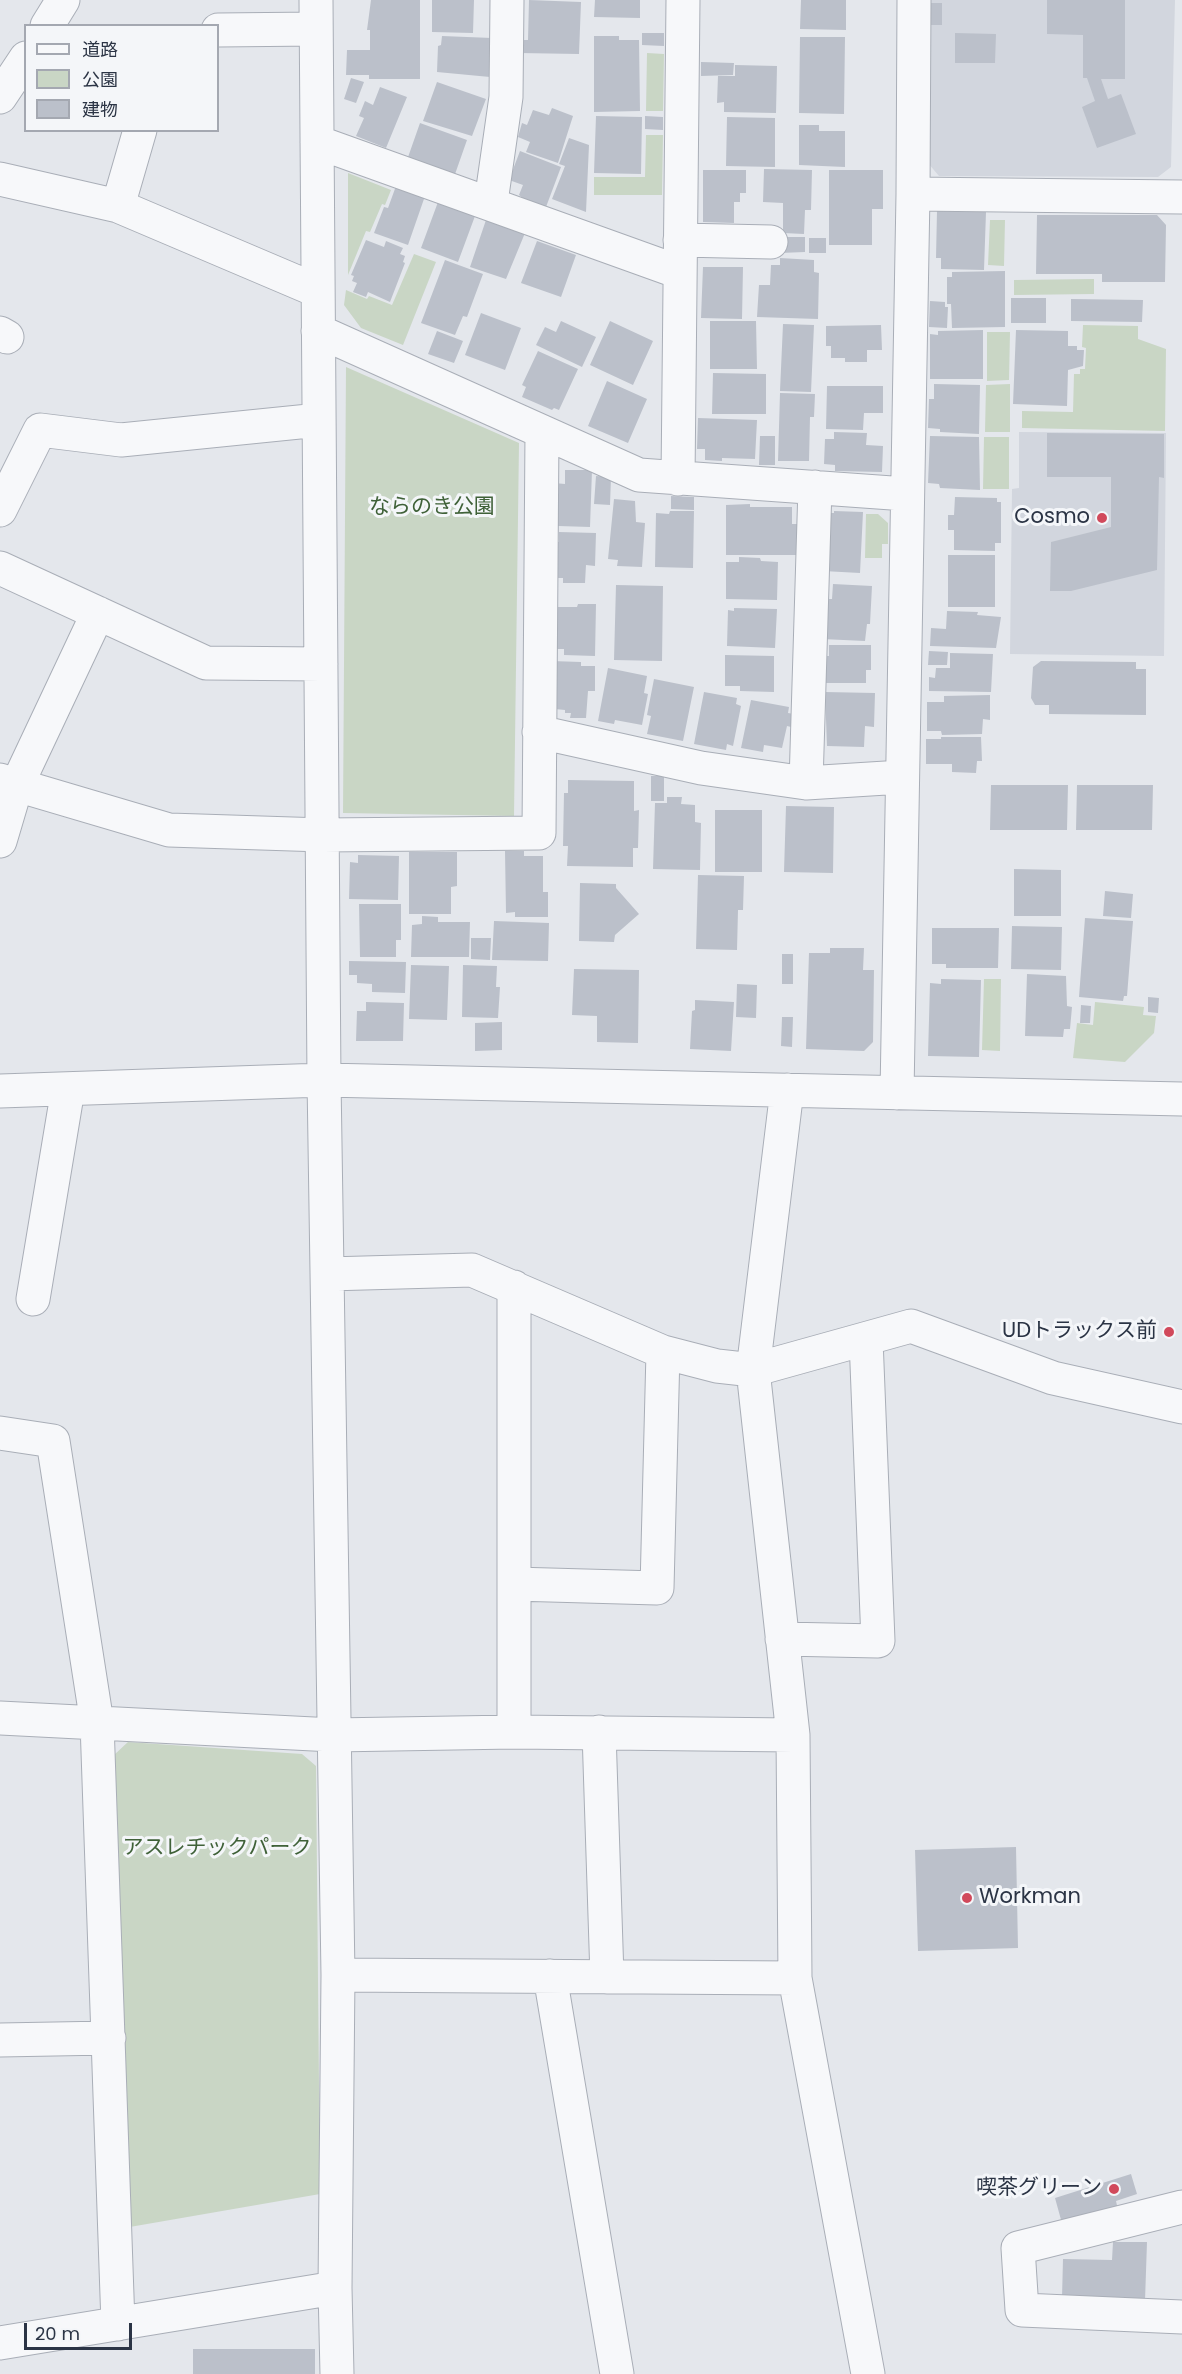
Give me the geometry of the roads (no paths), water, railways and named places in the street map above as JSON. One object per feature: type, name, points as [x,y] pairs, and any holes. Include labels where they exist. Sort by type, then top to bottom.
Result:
[{"type":"street","points":[[48,24],[63,0]]},
{"type":"street","points":[[491,202],[506,97],[507,0]]},
{"type":"street","points":[[678,479],[683,0]]},
{"type":"street","points":[[897,1093],[913,194],[914,0]]},
{"type":"street","points":[[219,30],[316,15],[324,1080],[338,1975],[335,2288],[337,2374]]},
{"type":"street","points":[[0,97],[24,61]]},
{"type":"street","points":[[118,206],[139,132]]},
{"type":"street","points":[[317,142],[491,202],[679,272]]},
{"type":"street","points":[[0,179],[118,206],[318,291]]},
{"type":"street","points":[[913,194],[1182,197]]},
{"type":"street","points":[[680,240],[771,242]]},
{"type":"street","points":[[318,331],[639,475],[906,494]]},
{"type":"street","points":[[0,510],[40,429],[121,440],[319,420]]},
{"type":"street","points":[[8,784],[169,830],[323,835],[539,833],[542,432]]},
{"type":"street","points":[[806,783],[815,487]]},
{"type":"street","points":[[0,568],[206,663],[321,664]]},
{"type":"street","points":[[0,841],[8,784],[98,613]]},
{"type":"street","points":[[539,732],[701,768],[806,783],[902,777]]},
{"type":"street","points":[[0,1091],[324,1080],[1182,1099]]},
{"type":"street","points":[[33,1299],[68,1089]]},
{"type":"street","points":[[787,1090],[753,1370],[793,1735],[795,1978],[868,2374]]},
{"type":"street","points":[[328,1274],[472,1270],[663,1352],[717,1366],[753,1370],[912,1326],[1053,1378],[1182,1407]]},
{"type":"street","points":[[514,1287],[514,1732]]},
{"type":"street","points":[[782,1639],[879,1641],[866,1339]]},
{"type":"street","points":[[514,1584],[657,1588],[663,1352]]},
{"type":"street","points":[[0,1433],[53,1441],[97,1724],[118,2324]]},
{"type":"street","points":[[0,1718],[333,1736],[514,1732],[793,1735]]},
{"type":"street","points":[[598,1732],[607,1977]]},
{"type":"street","points":[[338,1975],[795,1978]]},
{"type":"street","points":[[550,1976],[617,2374]]},
{"type":"street","points":[[0,2040],[109,2038]]},
{"type":"street","points":[[1182,2207],[1018,2248],[1022,2310],[1182,2317]]},
{"type":"street","points":[[0,2343],[335,2288]]},
{"type":"place","name":"Cosmo","points":[[1102,518]]},
{"type":"place","name":"UDトラックス前","points":[[1169,1332]]},
{"type":"place","name":"Workman","points":[[967,1898]]},
{"type":"place","name":"喫茶グリーン","points":[[1114,2189]]},
{"type":"park label","name":"ならのき公園","points":[[432,508]]},
{"type":"park label","name":"アスレチックパーク","points":[[217,1849]]}]
